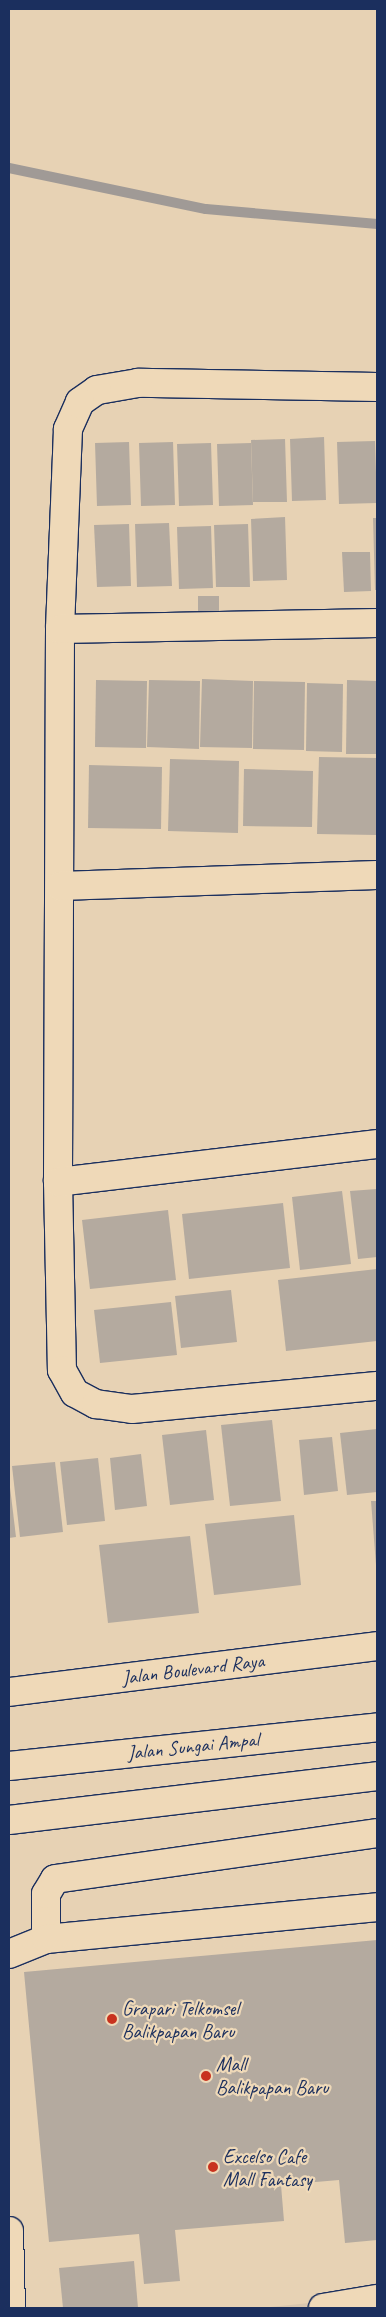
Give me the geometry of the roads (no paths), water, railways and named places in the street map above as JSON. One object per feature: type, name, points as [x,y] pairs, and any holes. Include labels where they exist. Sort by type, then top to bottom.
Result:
[{"type":"street","points":[[377,387],[138,383],[97,390],[80,402],[68,429],[60,629],[58,1182],[62,1370],[76,1393],[96,1404],[132,1409],[377,1386]]},
{"type":"street","points":[[60,629],[377,622]]},
{"type":"street","points":[[60,886],[377,875]]},
{"type":"street","points":[[58,1182],[377,1144]]},
{"type":"street","name":"Jalan Boulevard Raya","points":[[9,1692],[377,1646]]},
{"type":"street","name":"Jalan Sungai Ampal","points":[[9,1766],[377,1726]]},
{"type":"street","points":[[9,1820],[377,1776]]},
{"type":"street","points":[[46,1939],[46,1894],[55,1879],[377,1833]]},
{"type":"street","points":[[9,1954],[46,1939],[377,1907]]},
{"type":"street","points":[[9,2231],[11,2308]]},
{"type":"street","points":[[323,2308],[377,2299]]},
{"type":"waterway","points":[[9,168],[206,209],[377,224]]},
{"type":"place","name":"Grapari Telkomsel Balikpapan Baru","points":[[112,2019]]},
{"type":"place","name":"Mall Balikpapan Baru","points":[[206,2076]]},
{"type":"place","name":"Excelso Cafe Mall Fantasy","points":[[213,2167]]}]
